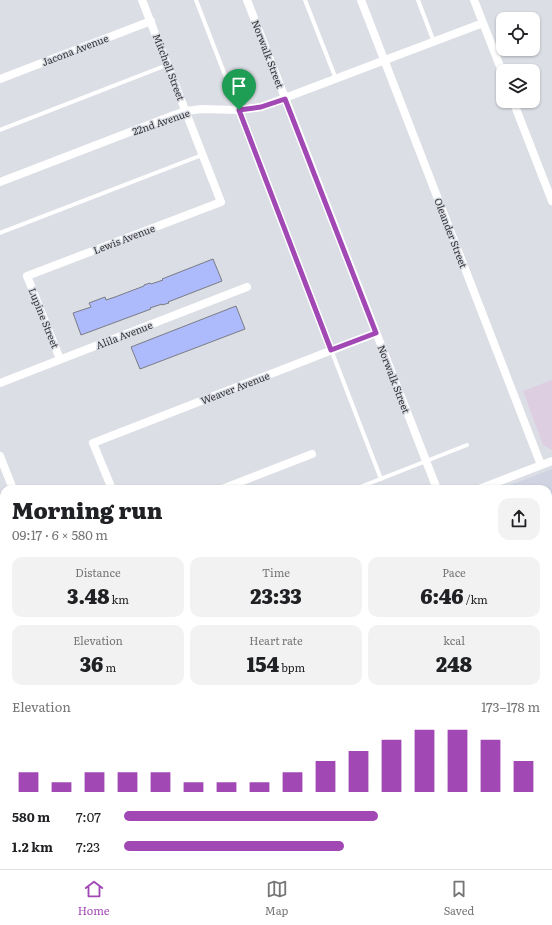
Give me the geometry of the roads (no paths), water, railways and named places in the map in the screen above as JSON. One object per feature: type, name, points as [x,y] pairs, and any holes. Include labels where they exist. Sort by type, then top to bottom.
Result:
[{"type":"street","name":"Mitchell Street","points":[[142,0],[168,64],[220,202]]},
{"type":"street","name":"Norwalk Street","points":[[247,0],[435,485]]},
{"type":"street","name":"Oleander Street","points":[[361,0],[541,465]]},
{"type":"street","points":[[474,0],[499,64]]},
{"type":"street","name":"Jacona Avenue","points":[[0,79],[151,21]]},
{"type":"street","name":"22nd Avenue","points":[[0,182],[186,111],[202,109],[239,110],[261,107],[483,23]]},
{"type":"street","points":[[516,108],[552,201]]},
{"type":"street","name":"Lewis Avenue","points":[[27,276],[220,202]]},
{"type":"street","name":"Lupine Street","points":[[27,276],[60,359]]},
{"type":"street","name":"Alila Avenue","points":[[0,383],[247,287]]},
{"type":"street","name":"Weaver Avenue","points":[[110,485],[93,443],[376,333]]},
{"type":"street","points":[[232,485],[312,454]]},
{"type":"street","points":[[0,456],[11,485]]},
{"type":"street","points":[[489,485],[552,461]]},
{"type":"lane","points":[[196,0],[381,479]]},
{"type":"lane","points":[[305,0],[336,79]]},
{"type":"lane","points":[[418,0],[434,42]]},
{"type":"lane","points":[[0,130],[168,64]]},
{"type":"lane","points":[[0,233],[203,155]]},
{"type":"lane","points":[[365,485],[467,446]]}]
